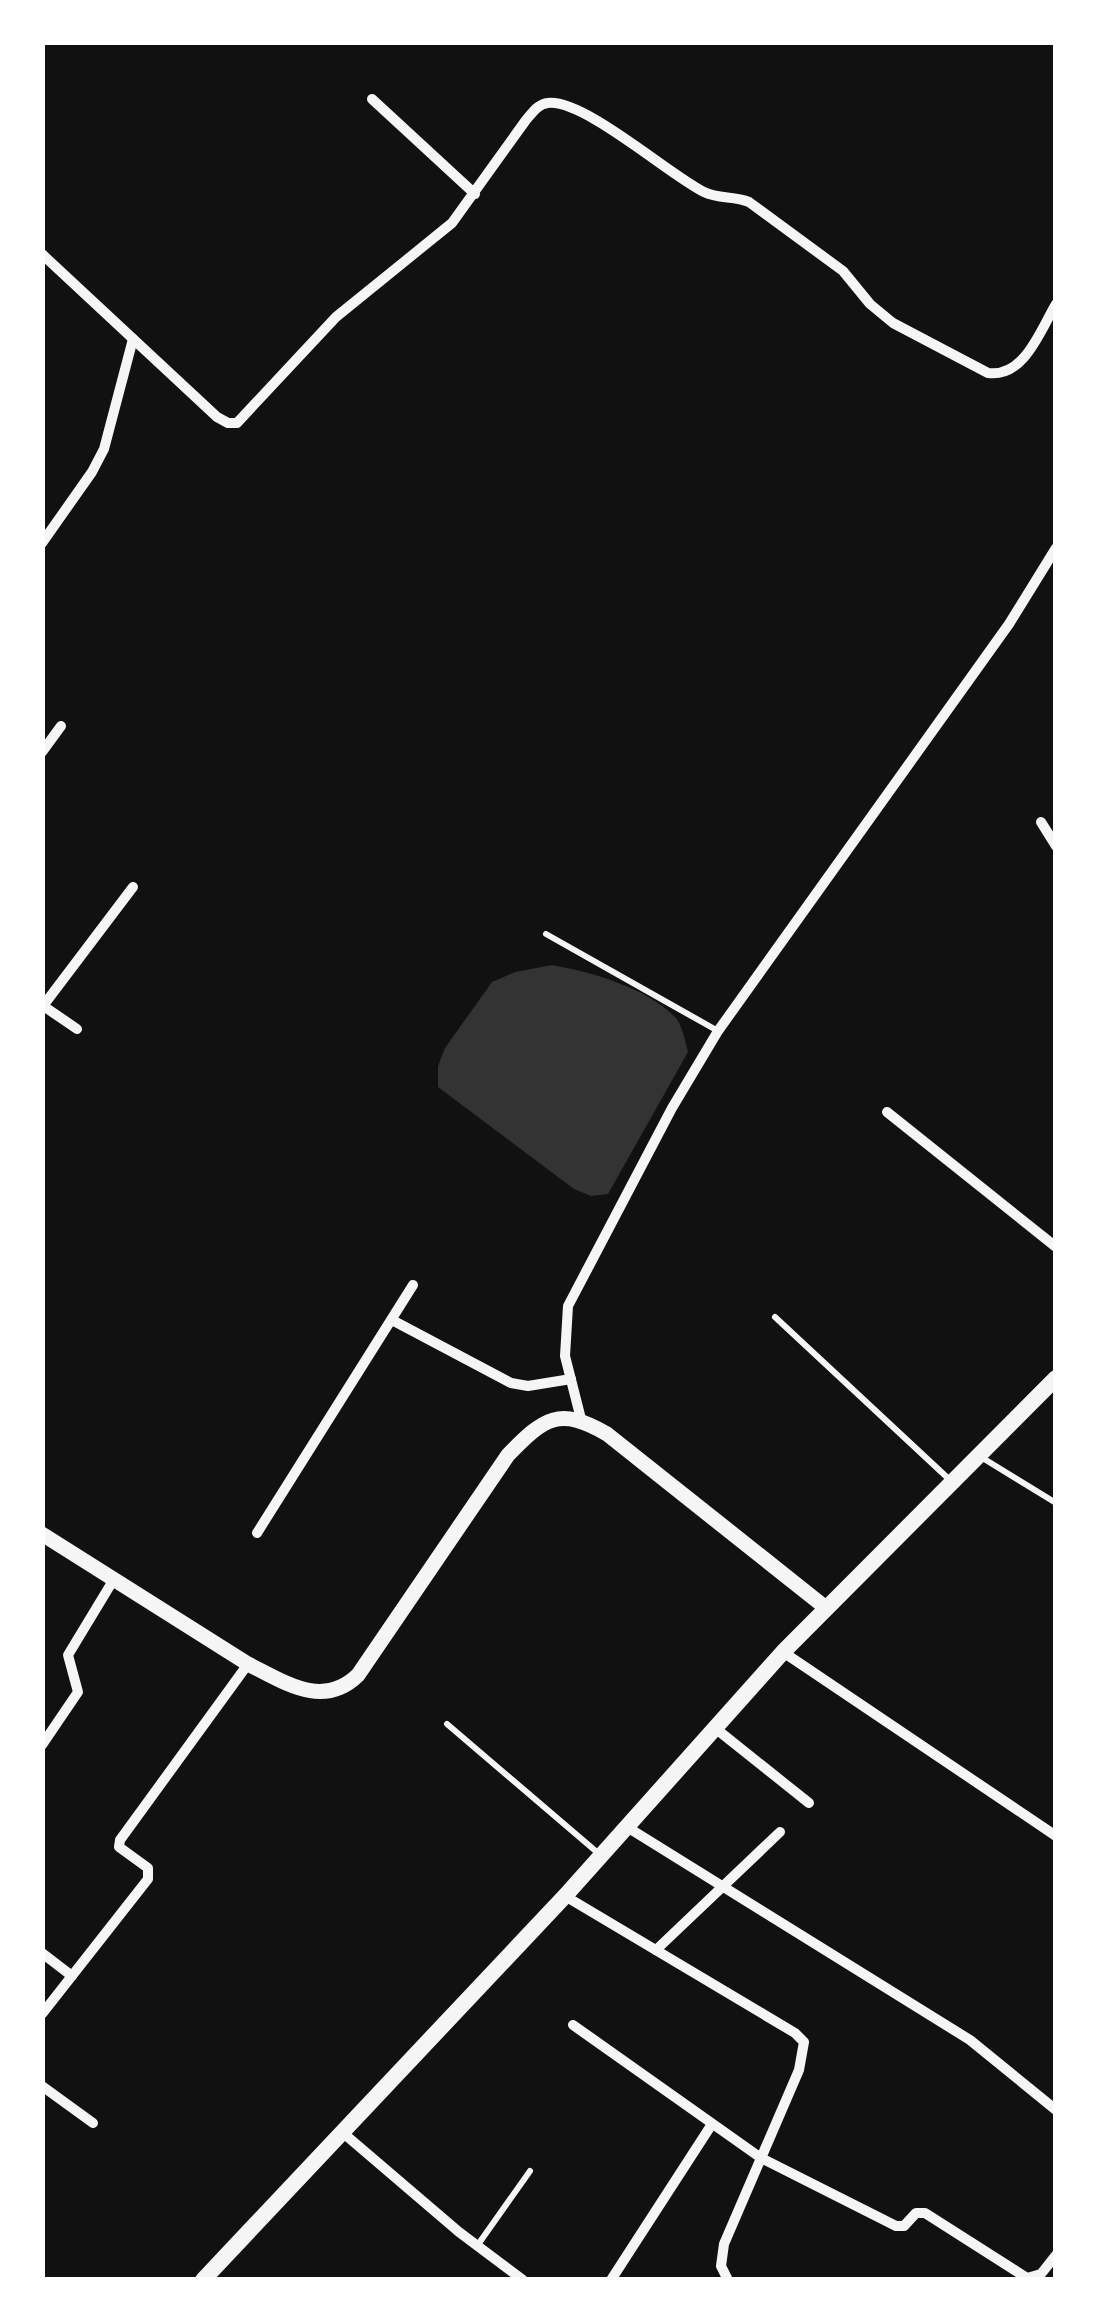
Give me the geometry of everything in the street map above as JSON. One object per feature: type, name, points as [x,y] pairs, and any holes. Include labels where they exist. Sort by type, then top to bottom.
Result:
[{"type":"main road","points":[[203,2280],[566,1896],[783,1652],[1056,1378]]},
{"type":"main road","points":[[42,1534],[248,1664],[284,1682],[325,1694],[341,1690],[358,1675],[508,1455],[533,1429],[555,1417],[581,1419],[607,1434],[826,1608]]},
{"type":"street","points":[[372,99],[475,194]]},
{"type":"street","points":[[42,254],[217,417],[237,423],[336,316],[452,223],[526,120],[537,107],[550,103],[581,112],[706,194],[749,202],[843,271],[893,323],[988,373],[1002,375],[1019,364],[1056,304]]},
{"type":"street","points":[[42,543],[104,449],[133,339]]},
{"type":"street","points":[[581,1419],[564,1343],[568,1306],[672,1108],[718,1031],[997,643],[1056,548]]},
{"type":"street","points":[[42,752],[62,726]]},
{"type":"street","points":[[1041,822],[1056,845]]},
{"type":"street","points":[[77,1030],[42,1006],[134,887]]},
{"type":"street","points":[[887,1112],[1056,1247]]},
{"type":"street","points":[[257,1533],[413,1286]]},
{"type":"street","points":[[392,1319],[511,1383],[528,1386],[571,1379]]},
{"type":"street","points":[[42,1745],[78,1692],[70,1667],[72,1645],[114,1579]]},
{"type":"street","points":[[783,1652],[1056,1836]]},
{"type":"street","points":[[42,2014],[150,1874],[145,1864],[119,1847],[120,1840],[248,1664]]},
{"type":"street","points":[[715,1728],[809,1803]]},
{"type":"street","points":[[627,1827],[970,2041],[1056,2110]]},
{"type":"street","points":[[656,1951],[780,1832]]},
{"type":"street","points":[[566,1896],[804,2042],[799,2070],[724,2244],[721,2266],[728,2280]]},
{"type":"street","points":[[42,1953],[72,1976]]},
{"type":"street","points":[[573,2025],[760,2158],[896,2226],[904,2226],[916,2213],[938,2218],[1027,2278],[1041,2273],[1056,2255]]},
{"type":"street","points":[[42,2086],[93,2123]]},
{"type":"street","points":[[611,2280],[712,2124]]},
{"type":"street","points":[[342,2132],[523,2280]]},
{"type":"lane","points":[[546,934],[718,1031]]},
{"type":"lane","points":[[775,1316],[951,1481]]},
{"type":"lane","points":[[978,1455],[1056,1503]]},
{"type":"lane","points":[[447,1724],[601,1856]]},
{"type":"lane","points":[[477,2246],[530,2171]]},
{"type":"shaded area","points":[[552,965],[600,977],[649,997],[677,1020],[688,1052],[608,1194],[591,1196],[574,1189],[438,1087],[438,1066],[445,1048],[492,982]]}]
